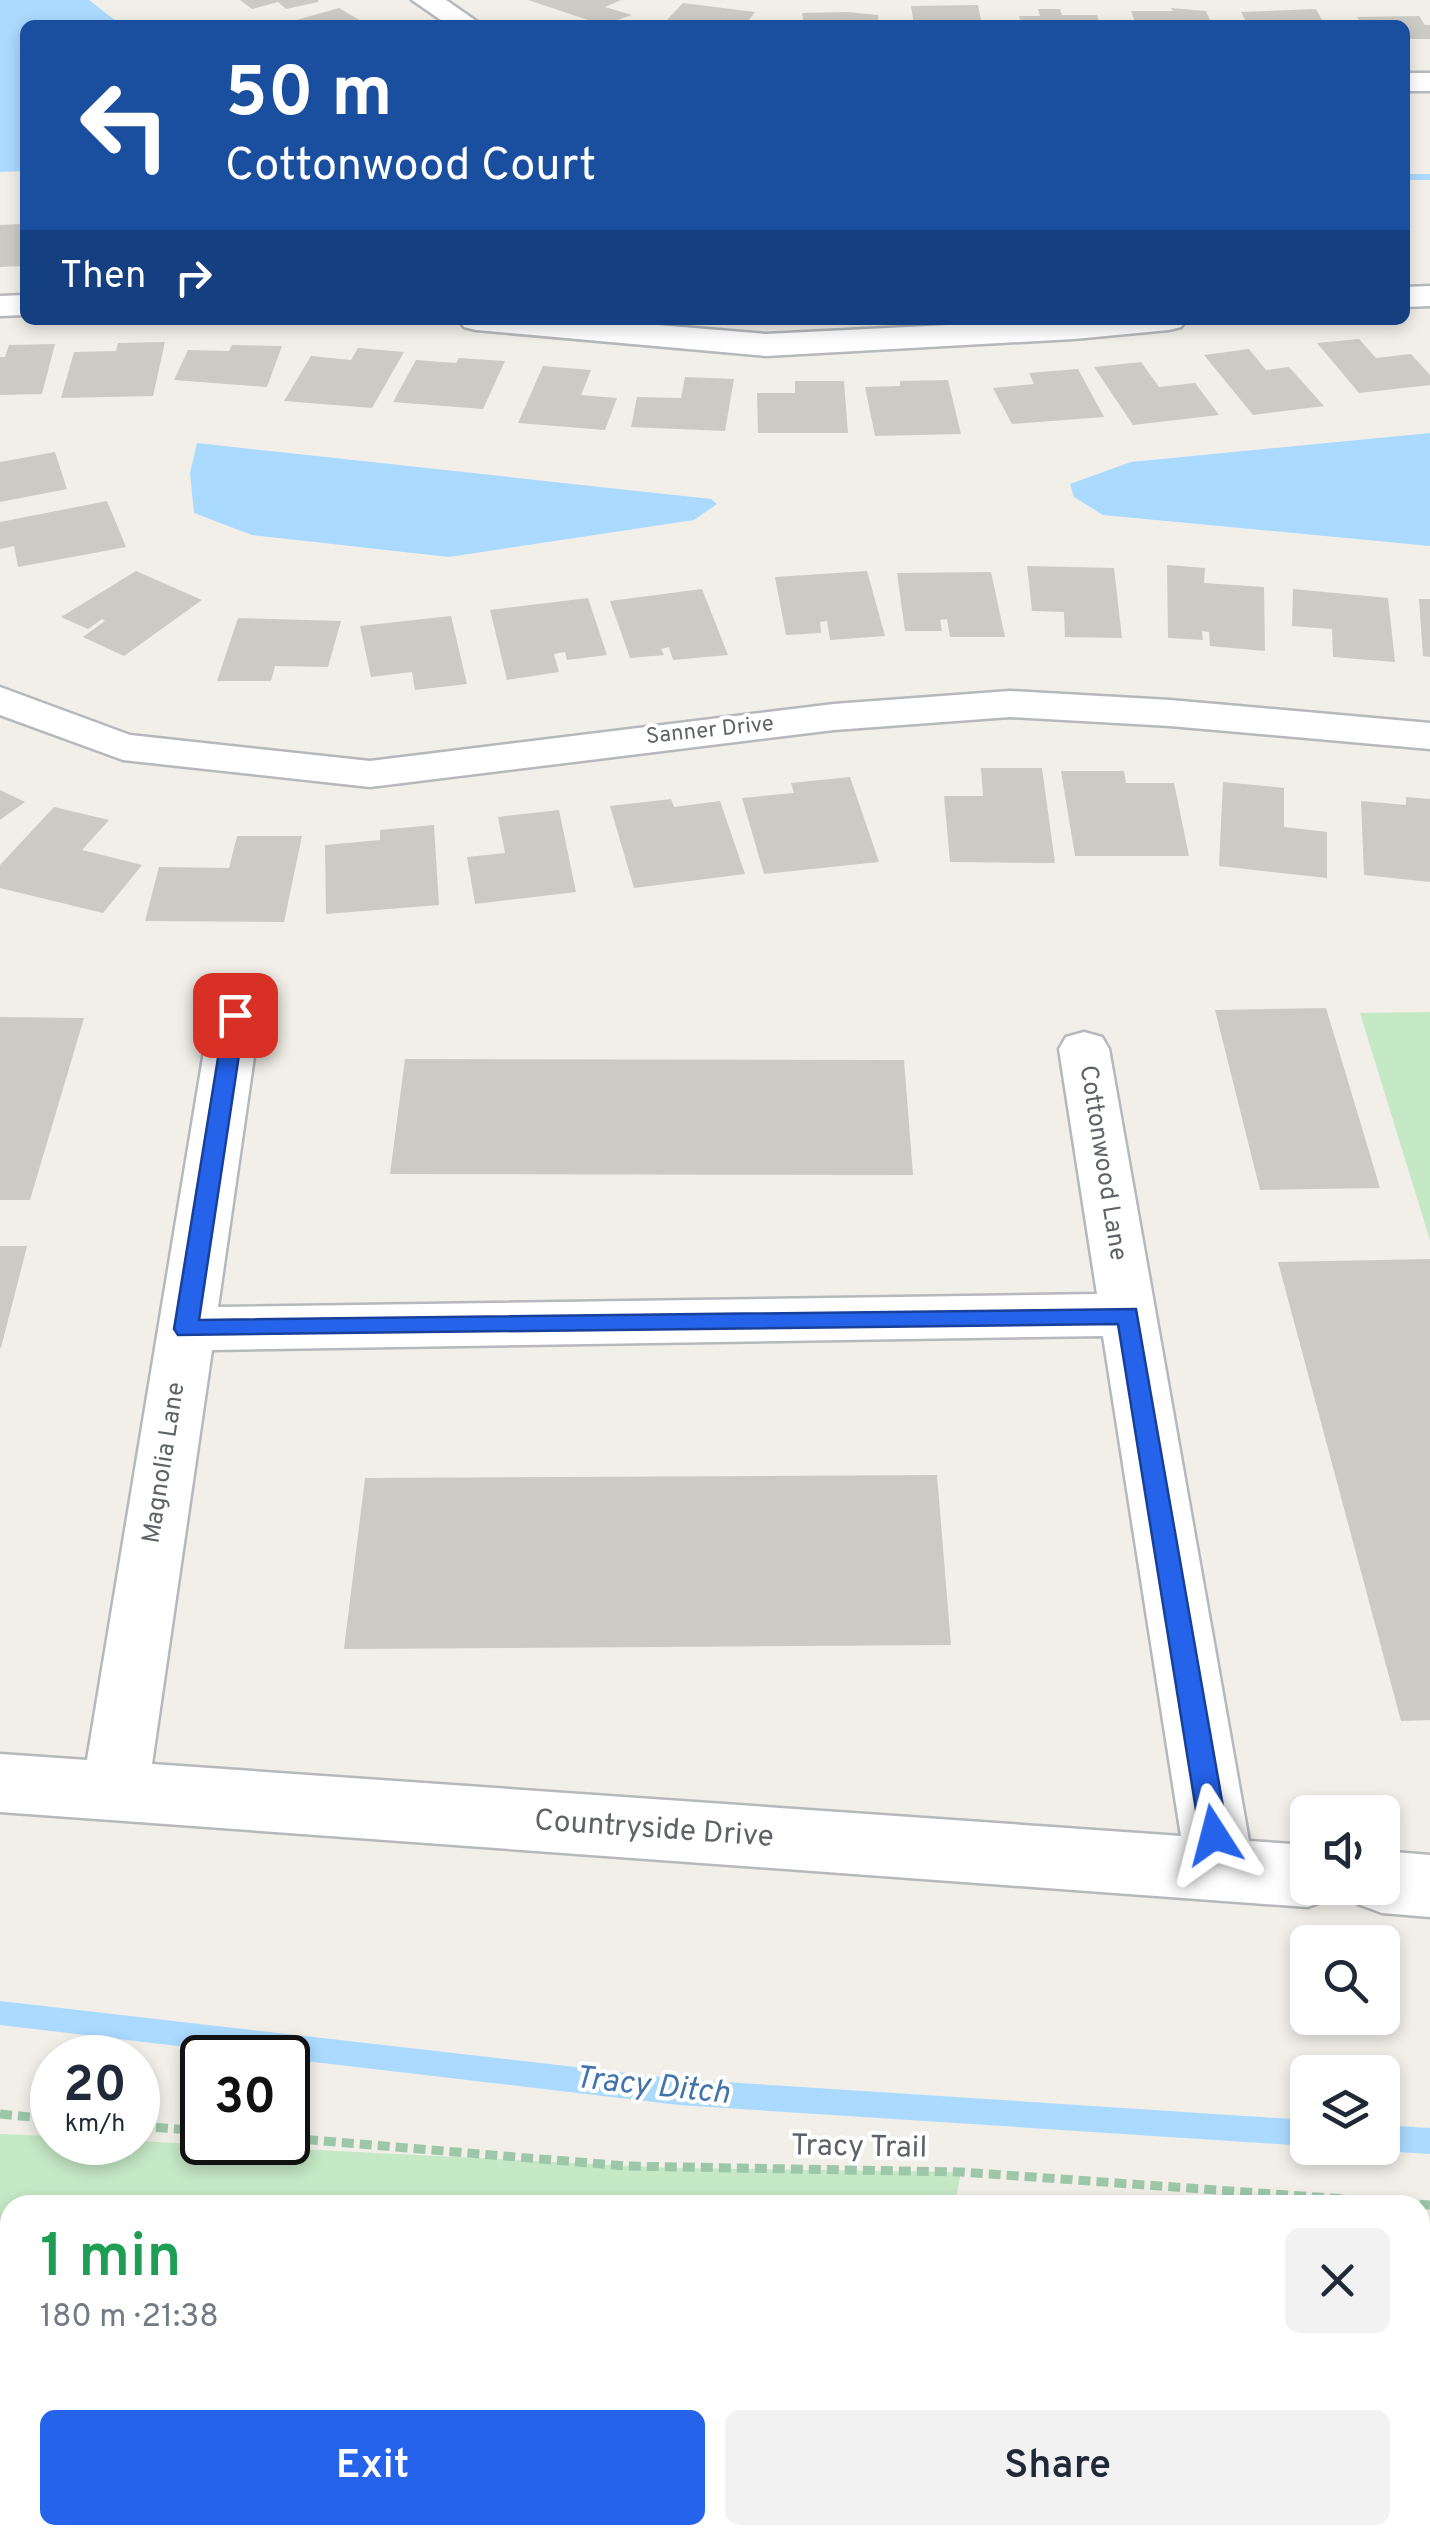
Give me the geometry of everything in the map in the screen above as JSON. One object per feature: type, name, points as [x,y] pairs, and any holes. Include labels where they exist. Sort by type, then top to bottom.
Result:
[{"type":"street","points":[[426,0],[460,20]]},
{"type":"street","points":[[534,325],[766,345],[1116,325]]},
{"type":"street","name":"Sanner Drive","points":[[0,700],[122,747],[370,774],[834,717],[1010,704],[1170,713],[1430,736]]},
{"type":"street","name":"Magnolia Lane","points":[[115,1793],[235,1015]]},
{"type":"street","name":"Cottonwood Lane","points":[[1084,1049],[1220,1868]]},
{"type":"street","points":[[186,1329],[1128,1316]]},
{"type":"street","name":"Countryside Drive","points":[[0,1783],[1290,1874]]},
{"type":"street","points":[[1400,1884],[1430,1886]]},
{"type":"path","points":[[0,2114],[30,2117]]},
{"type":"path","name":"Tracy Trail","points":[[310,2140],[624,2166],[962,2172],[1288,2195]]},
{"type":"green space","points":[[1430,1012],[1430,1240],[1360,1013]]},
{"type":"green space","points":[[0,2134],[30,2135],[30,2165],[160,2165],[160,2142],[180,2143],[180,2165],[310,2165],[310,2150],[672,2168],[961,2172],[957,2195],[0,2195]]},
{"type":"water","points":[[0,0],[89,0],[115,20],[20,20],[20,171],[0,172]]},
{"type":"water","points":[[1430,433],[1430,546],[1103,515],[1074,497],[1070,484],[1131,462]]},
{"type":"water","points":[[197,443],[711,499],[717,504],[694,520],[449,557],[252,535],[194,513],[190,473]]},
{"type":"building","points":[[240,0],[318,2],[286,9],[278,2],[252,9]]},
{"type":"building","points":[[528,0],[621,0],[605,7],[632,15],[618,20],[588,20]]},
{"type":"building","points":[[683,3],[755,12],[749,20],[667,20]]},
{"type":"building","points":[[978,5],[981,20],[913,20],[911,6]]},
{"type":"building","points":[[339,8],[359,20],[296,20]]},
{"type":"building","points":[[1171,8],[1206,11],[1210,20],[1134,20],[1131,11],[1173,11]]},
{"type":"building","points":[[1038,9],[1060,9],[1062,15],[1097,15],[1098,20],[1020,20],[1019,16],[1040,16]]},
{"type":"building","points":[[1316,9],[1322,20],[1245,20],[1241,12]]},
{"type":"building","points":[[847,12],[878,15],[878,20],[803,20],[802,13]]},
{"type":"building","points":[[1419,16],[1425,25],[1430,25],[1430,39],[1410,39],[1410,20],[1357,17]]},
{"type":"building","points":[[20,224],[20,266],[0,267],[0,225]]},
{"type":"building","points":[[1359,339],[1376,358],[1411,354],[1430,375],[1430,385],[1359,393],[1317,343]]},
{"type":"building","points":[[165,342],[153,396],[61,398],[74,352],[116,351],[118,343]]},
{"type":"building","points":[[55,344],[42,394],[0,395],[0,357],[5,357],[9,345]]},
{"type":"building","points":[[232,345],[282,346],[267,387],[174,380],[188,350],[229,351]]},
{"type":"building","points":[[358,348],[404,352],[372,408],[284,401],[311,356],[351,360]]},
{"type":"building","points":[[1249,349],[1266,370],[1289,367],[1324,406],[1253,415],[1204,355]]},
{"type":"building","points":[[459,358],[505,361],[483,409],[393,402],[416,360],[456,363]]},
{"type":"building","points":[[1141,362],[1159,387],[1195,383],[1219,415],[1133,425],[1094,367]]},
{"type":"building","points":[[543,366],[591,370],[581,395],[617,398],[605,430],[518,423]]},
{"type":"building","points":[[1078,369],[1104,417],[1012,424],[993,388],[1034,384],[1029,373]]},
{"type":"building","points":[[685,377],[734,379],[725,431],[631,427],[637,397],[681,398]]},
{"type":"building","points":[[948,380],[961,434],[875,436],[865,387],[900,386],[900,381]]},
{"type":"building","points":[[795,381],[844,381],[848,433],[758,433],[757,393],[795,393]]},
{"type":"building","points":[[55,452],[67,489],[0,502],[0,462]]},
{"type":"building","points":[[107,501],[126,547],[18,567],[14,546],[0,549],[0,522]]},
{"type":"building","points":[[1167,565],[1205,568],[1204,583],[1264,587],[1265,651],[1210,646],[1209,632],[1202,631],[1203,640],[1168,638]]},
{"type":"building","points":[[1027,566],[1114,568],[1122,638],[1065,637],[1064,612],[1032,611]]},
{"type":"building","points":[[136,571],[202,600],[124,656],[83,637],[105,621],[102,619],[88,629],[61,617]]},
{"type":"building","points":[[867,571],[885,636],[830,640],[827,621],[820,622],[821,633],[786,635],[775,577]]},
{"type":"building","points":[[991,572],[1005,637],[950,637],[947,619],[940,620],[942,631],[905,631],[897,573]]},
{"type":"building","points":[[702,589],[728,655],[673,660],[669,647],[661,649],[664,655],[630,658],[610,601]]},
{"type":"building","points":[[1293,589],[1388,598],[1395,662],[1333,657],[1332,629],[1292,626]]},
{"type":"building","points":[[588,598],[607,655],[567,660],[565,652],[554,654],[559,672],[507,680],[490,610]]},
{"type":"building","points":[[1419,599],[1430,599],[1430,657],[1423,656]]},
{"type":"building","points":[[451,616],[467,684],[415,690],[412,672],[371,677],[360,626]]},
{"type":"building","points":[[238,618],[341,621],[328,667],[275,666],[271,681],[217,681]]},
{"type":"building","points":[[981,768],[1042,768],[1055,863],[950,862],[944,796],[983,796]]},
{"type":"building","points":[[1061,771],[1124,771],[1126,783],[1174,783],[1189,856],[1075,856]]},
{"type":"building","points":[[850,777],[879,862],[764,874],[742,798],[794,793],[791,783]]},
{"type":"building","points":[[1223,782],[1284,788],[1284,827],[1327,832],[1327,878],[1219,866]]},
{"type":"building","points":[[0,790],[25,802],[0,820]]},
{"type":"building","points":[[1406,797],[1430,799],[1430,882],[1364,875],[1361,801],[1406,805]]},
{"type":"building","points":[[671,799],[674,807],[720,801],[745,874],[634,888],[610,806]]},
{"type":"building","points":[[54,807],[109,820],[82,850],[142,865],[103,913],[0,888],[0,865]]},
{"type":"building","points":[[559,810],[576,892],[475,904],[467,857],[505,853],[498,817]]},
{"type":"building","points":[[434,825],[439,905],[326,914],[325,845],[380,840],[380,830]]},
{"type":"building","points":[[237,836],[302,836],[284,922],[145,921],[159,867],[229,868]]},
{"type":"building","points":[[1326,1008],[1380,1188],[1260,1190],[1215,1010]]},
{"type":"building","points":[[0,1017],[84,1018],[30,1200],[0,1200]]},
{"type":"building","points":[[405,1059],[904,1060],[913,1175],[390,1174]]},
{"type":"building","points":[[0,1246],[27,1246],[1,1348],[0,1347]]},
{"type":"building","points":[[1430,1259],[1430,1720],[1401,1721],[1278,1262]]},
{"type":"building","points":[[937,1475],[951,1645],[344,1649],[365,1478]]},
{"type":"waterway","points":[[1410,177],[1430,177]]},
{"type":"waterway","name":"Tracy Ditch","points":[[0,2013],[679,2092],[1290,2132]]},
{"type":"waterway","name":"Tracy Ditch","points":[[1400,2139],[1430,2141]]},
{"type":"route","points":[[235,1015],[186,1329],[1128,1316],[1214,1835]]}]
